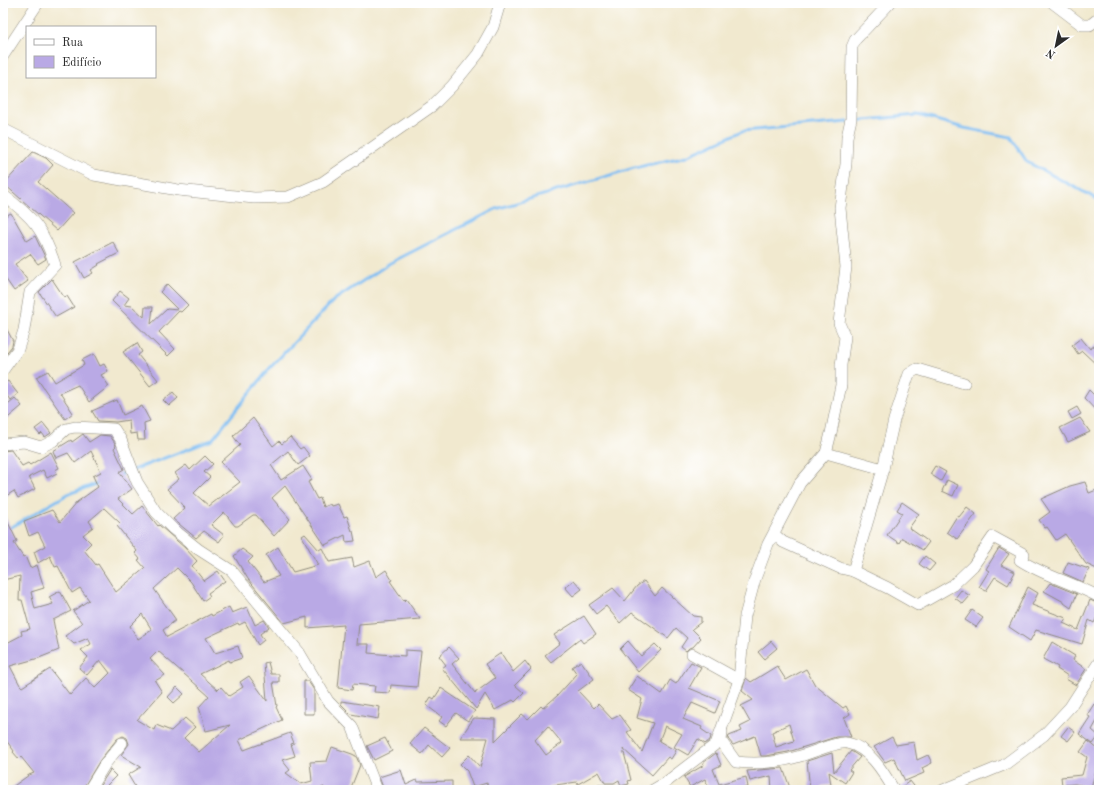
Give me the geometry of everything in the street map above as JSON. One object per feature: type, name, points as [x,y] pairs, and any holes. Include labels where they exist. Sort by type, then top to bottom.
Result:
[{"type":"street","points":[[3,56],[38,3]]},
{"type":"street","points":[[3,130],[94,176],[178,190],[254,198],[288,197],[323,182],[432,106],[452,86],[478,54],[493,27],[500,3]]},
{"type":"street","points":[[653,790],[665,783],[716,744],[739,680],[745,616],[755,580],[774,534],[800,483],[826,453],[841,385],[845,337],[839,323],[846,267],[840,208],[846,164],[847,137],[852,119],[852,47],[855,40],[890,3]]},
{"type":"street","points":[[1053,3],[1082,25],[1090,25],[1099,18]]},
{"type":"street","points":[[3,195],[21,209],[40,229],[48,244],[55,265],[30,292],[24,330],[18,349],[3,370]]},
{"type":"street","points":[[853,571],[883,469],[894,420],[909,374],[917,369],[964,383]]},
{"type":"street","points":[[3,444],[24,442],[41,447],[53,441],[66,429],[75,427],[114,429],[121,440],[137,482],[156,512],[173,529],[198,549],[232,571],[299,652],[328,701],[352,726],[377,790]]},
{"type":"street","points":[[826,453],[883,469]]},
{"type":"street","points":[[774,534],[782,542],[840,568],[853,571],[918,605],[953,585],[973,566],[993,537],[1024,554],[1020,560],[1029,566],[1081,587],[1099,597]]},
{"type":"street","points":[[692,654],[739,680]]},
{"type":"street","points":[[943,790],[1004,765],[1044,735],[1070,707],[1099,662]]},
{"type":"street","points":[[722,730],[721,741],[736,762],[760,764],[796,758],[838,744],[851,744],[872,758],[894,790]]},
{"type":"street","points":[[89,790],[105,764],[122,743]]},
{"type":"street","points":[[598,790],[614,790]]},
{"type":"building","points":[[33,152],[46,158],[53,165],[38,182],[73,213],[57,231],[4,184]]},
{"type":"building","points":[[11,213],[27,241],[35,236],[46,259],[38,264],[30,254],[15,264],[28,281],[14,291],[3,275],[3,217]]},
{"type":"building","points":[[113,242],[119,253],[98,264],[99,265],[91,270],[93,273],[84,278],[75,262]]},
{"type":"building","points":[[52,279],[64,297],[67,296],[74,307],[56,317],[39,292]]},
{"type":"building","points":[[167,284],[188,305],[181,312],[179,311],[159,332],[175,349],[168,356],[112,301],[120,291],[129,298],[124,305],[132,306],[144,317],[145,307],[153,307],[151,324],[167,309],[178,310],[160,292]]},
{"type":"building","points":[[3,322],[13,341],[12,346],[3,357]]},
{"type":"building","points":[[1081,338],[1090,349],[1099,342],[1099,367],[1082,351],[1078,354],[1072,345]]},
{"type":"building","points":[[137,343],[142,352],[138,355],[158,380],[150,386],[123,352]]},
{"type":"building","points":[[94,354],[100,366],[104,364],[108,371],[101,375],[109,386],[89,402],[78,385],[60,393],[73,413],[65,419],[36,377],[48,371],[55,382],[84,365],[82,360]]},
{"type":"building","points":[[8,381],[18,394],[10,400],[3,390],[3,384]]},
{"type":"building","points":[[1089,390],[1099,400],[1099,414],[1084,398]]},
{"type":"building","points":[[173,392],[178,398],[169,406],[163,400]]},
{"type":"building","points":[[15,398],[22,406],[3,422],[3,408]]},
{"type":"building","points":[[117,400],[123,415],[142,406],[150,421],[144,423],[145,440],[138,440],[137,433],[130,434],[129,420],[116,422],[98,421],[92,411]]},
{"type":"building","points":[[1077,407],[1081,414],[1072,419],[1068,412]]},
{"type":"building","points":[[253,418],[273,446],[279,441],[282,444],[290,437],[300,449],[303,447],[310,456],[298,465],[288,451],[271,465],[281,480],[303,466],[312,480],[308,482],[317,499],[320,498],[323,507],[330,504],[331,506],[338,504],[344,517],[347,516],[355,541],[346,542],[345,535],[325,545],[285,486],[272,498],[290,519],[274,536],[256,515],[253,515],[238,526],[235,526],[224,512],[211,525],[224,535],[219,542],[204,531],[196,538],[173,519],[185,508],[167,489],[179,479],[175,473],[186,465],[190,470],[205,456],[213,464],[204,472],[210,477],[194,493],[209,506],[240,482],[221,462],[240,445],[233,436]]},
{"type":"building","points":[[1080,418],[1090,432],[1068,442],[1060,428]]},
{"type":"building","points":[[43,423],[51,433],[45,437],[42,433],[40,435],[35,429]]},
{"type":"building","points":[[83,434],[89,442],[100,435],[110,436],[115,443],[116,446],[114,448],[124,469],[119,472],[132,489],[118,499],[133,514],[142,506],[158,526],[159,525],[185,548],[197,561],[192,566],[204,581],[218,571],[225,581],[208,593],[210,596],[203,601],[191,582],[177,568],[154,589],[176,620],[163,630],[167,637],[211,614],[212,616],[229,607],[232,613],[247,607],[255,625],[264,620],[269,627],[260,634],[264,640],[258,645],[245,622],[239,625],[238,623],[206,638],[215,653],[238,646],[242,658],[230,662],[229,660],[200,674],[218,690],[221,687],[229,696],[243,687],[240,682],[249,676],[267,701],[264,663],[268,662],[271,674],[279,674],[279,682],[273,682],[276,707],[282,720],[239,740],[244,750],[290,733],[294,743],[291,744],[295,756],[282,760],[290,770],[286,773],[301,784],[312,781],[310,762],[327,761],[332,747],[352,754],[356,756],[360,765],[350,790],[324,790],[324,787],[315,790],[137,790],[128,775],[141,767],[121,755],[129,744],[127,738],[123,736],[117,739],[100,760],[82,790],[54,790],[51,787],[47,790],[8,790],[34,773],[21,757],[19,759],[13,752],[14,751],[3,736],[3,645],[22,635],[21,631],[30,629],[22,600],[19,600],[20,576],[3,580],[3,512],[17,541],[14,543],[23,557],[25,556],[30,568],[37,565],[44,588],[31,592],[35,609],[53,604],[49,597],[60,591],[71,611],[53,620],[59,650],[39,658],[10,666],[20,685],[22,687],[50,669],[70,695],[86,678],[95,688],[110,673],[100,660],[87,675],[79,668],[88,657],[81,650],[91,644],[88,638],[74,644],[65,636],[82,623],[73,611],[89,600],[80,588],[72,593],[58,566],[55,567],[50,556],[38,563],[34,552],[45,546],[38,532],[29,536],[24,521],[52,510],[60,522],[77,502],[98,487],[93,476],[101,472],[91,451],[75,463],[68,453],[56,458],[53,451],[71,440],[72,442]],"holes":[[[104,508],[120,523],[117,526],[137,551],[135,553],[140,559],[138,560],[145,568],[116,592],[98,564],[96,565],[84,550],[91,543],[83,535],[93,527],[89,521]],[[142,614],[152,630],[138,639],[130,626]],[[158,651],[209,696],[199,707],[206,731],[230,725],[199,752],[184,738],[195,727],[185,718],[171,731],[156,725],[154,730],[137,720],[162,692],[155,681],[165,675],[150,659]]]},
{"type":"building","points":[[11,450],[22,466],[28,463],[30,465],[51,452],[59,468],[55,470],[57,473],[47,478],[43,470],[29,477],[35,489],[18,498],[14,491],[3,498],[3,451]]},
{"type":"building","points":[[935,466],[946,472],[941,481],[930,474]]},
{"type":"building","points":[[947,480],[958,485],[953,496],[942,491]]},
{"type":"building","points":[[1085,482],[1089,493],[1099,489],[1099,570],[1086,564],[1065,534],[1056,540],[1047,527],[1045,528],[1039,520],[1050,512],[1041,499],[1070,486]]},
{"type":"building","points":[[902,502],[919,514],[909,528],[929,542],[923,550],[902,538],[899,543],[887,535],[902,513],[897,510]]},
{"type":"building","points":[[967,507],[976,514],[957,539],[947,532],[957,516],[959,517]]},
{"type":"building","points":[[305,534],[319,550],[322,548],[329,562],[352,558],[354,567],[370,561],[376,577],[386,570],[392,580],[390,581],[404,601],[406,599],[420,619],[359,624],[357,644],[369,644],[368,653],[405,656],[405,650],[421,651],[417,687],[391,685],[390,693],[374,692],[375,686],[353,684],[352,690],[338,688],[344,625],[307,628],[307,617],[284,623],[248,579],[234,556],[242,549],[253,557],[248,562],[264,582],[279,576],[266,555],[278,547],[293,572],[318,565],[302,536]]},
{"type":"building","points":[[999,548],[1009,554],[1001,565],[1015,572],[1008,585],[995,577],[986,591],[979,587],[989,571],[986,569]]},
{"type":"building","points":[[925,556],[935,564],[929,571],[919,564]]},
{"type":"building","points":[[1068,562],[1089,569],[1083,582],[1063,573]]},
{"type":"building","points":[[574,580],[582,589],[573,596],[565,587]]},
{"type":"building","points":[[644,581],[655,596],[662,588],[693,616],[701,617],[701,622],[692,629],[701,638],[693,647],[686,651],[681,647],[687,638],[676,628],[668,638],[632,612],[620,623],[606,606],[596,614],[589,605],[613,588],[625,601],[637,586]]},
{"type":"building","points":[[1050,583],[1077,594],[1071,608],[1064,602],[1044,591]]},
{"type":"building","points":[[1028,587],[1038,593],[1032,605],[1066,618],[1063,623],[1078,630],[1090,600],[1099,604],[1099,613],[1094,623],[1089,620],[1082,644],[1036,630],[1030,641],[1009,627]]},
{"type":"building","points":[[961,590],[970,596],[963,604],[955,598]]},
{"type":"building","points":[[972,610],[983,618],[976,627],[965,620]]},
{"type":"building","points":[[584,616],[596,634],[583,643],[580,639],[551,662],[545,655],[560,643],[554,635]]},
{"type":"building","points":[[628,641],[641,656],[655,644],[661,650],[638,672],[620,649]]},
{"type":"building","points":[[771,641],[777,648],[764,659],[758,652]]},
{"type":"building","points":[[1052,642],[1075,656],[1073,660],[1086,669],[1076,685],[1066,679],[1068,676],[1057,669],[1058,667],[1043,659]]},
{"type":"building","points":[[449,647],[459,658],[452,664],[475,693],[495,678],[485,664],[501,653],[513,672],[525,661],[531,669],[515,685],[524,693],[515,702],[513,700],[495,710],[485,694],[476,709],[442,668],[446,665],[439,656]]},
{"type":"building","points":[[581,661],[594,679],[578,691],[594,708],[598,704],[612,719],[620,715],[631,730],[627,732],[642,752],[653,723],[637,718],[642,699],[628,690],[637,676],[662,694],[670,680],[676,684],[691,662],[701,667],[689,688],[720,701],[715,713],[692,703],[683,719],[702,727],[701,729],[711,736],[710,740],[705,744],[698,739],[688,755],[674,747],[682,734],[665,726],[659,741],[676,751],[671,759],[668,757],[652,775],[623,749],[631,780],[628,781],[629,784],[621,786],[619,780],[614,783],[605,783],[599,772],[578,784],[577,782],[548,786],[549,790],[488,790],[487,783],[473,787],[467,771],[460,764],[469,755],[480,767],[488,738],[460,738],[474,718],[495,719],[495,741],[522,714],[528,719],[541,706],[543,708],[557,696],[577,674],[572,667]],"holes":[[[548,726],[562,743],[546,755],[535,740]]]},
{"type":"building","points":[[777,666],[786,680],[806,669],[815,685],[843,708],[846,706],[850,714],[844,718],[851,737],[836,737],[788,752],[766,756],[761,756],[755,736],[733,745],[728,739],[729,736],[742,731],[740,727],[750,722],[741,706],[753,700],[742,691],[746,678],[751,682]],"holes":[[[789,724],[794,741],[776,747],[772,732]]]},
{"type":"building","points":[[304,681],[308,681],[314,690],[314,714],[304,714]]},
{"type":"building","points":[[177,687],[184,694],[174,703],[168,697]]},
{"type":"building","points":[[441,688],[475,711],[468,721],[456,713],[446,726],[439,721],[442,717],[426,705],[431,697],[434,699]]},
{"type":"building","points":[[341,701],[380,707],[378,719],[351,714],[341,704]]},
{"type":"building","points":[[1094,704],[1098,706],[1099,704],[1099,722],[1097,721],[1092,730],[1099,736],[1093,744],[1079,734],[1090,717],[1087,715]]},
{"type":"building","points":[[1068,727],[1075,732],[1068,741],[1061,736]]},
{"type":"building","points":[[424,728],[450,748],[442,757],[429,745],[422,754],[410,744]]},
{"type":"building","points":[[892,737],[896,745],[914,742],[917,760],[928,755],[932,763],[922,768],[924,773],[905,781],[894,758],[885,762],[874,747]]},
{"type":"building","points":[[385,738],[392,751],[374,760],[367,746]]},
{"type":"building","points":[[1088,741],[1099,750],[1099,761],[1091,787],[1075,784],[1062,785],[1061,777],[1082,775],[1087,757],[1080,752]]},
{"type":"building","points":[[851,751],[860,757],[849,770],[852,772],[845,783],[829,772],[831,785],[821,786],[821,789],[810,790],[807,761],[832,753],[834,772]]},
{"type":"building","points":[[716,753],[721,765],[713,769],[719,784],[746,777],[748,787],[735,790],[710,790],[705,779],[690,787],[684,777],[704,765],[703,763]]},
{"type":"building","points":[[783,768],[790,788],[783,790],[772,790],[771,776],[750,781],[747,771]]},
{"type":"building","points":[[110,770],[116,776],[107,785],[119,790],[97,790]]},
{"type":"building","points":[[401,770],[406,785],[417,780],[418,782],[452,781],[452,790],[384,790],[379,777]]},
{"type":"building","points":[[910,781],[917,790],[901,790],[900,788]]},
{"type":"waterway","points":[[853,121],[918,115],[964,128],[1011,137],[1027,162],[1099,200]]},
{"type":"waterway","points":[[117,476],[212,440],[270,368],[334,300],[390,263],[496,209],[634,168],[687,156],[742,131],[848,122]]},
{"type":"waterway","points":[[3,532],[68,494],[99,483]]}]
